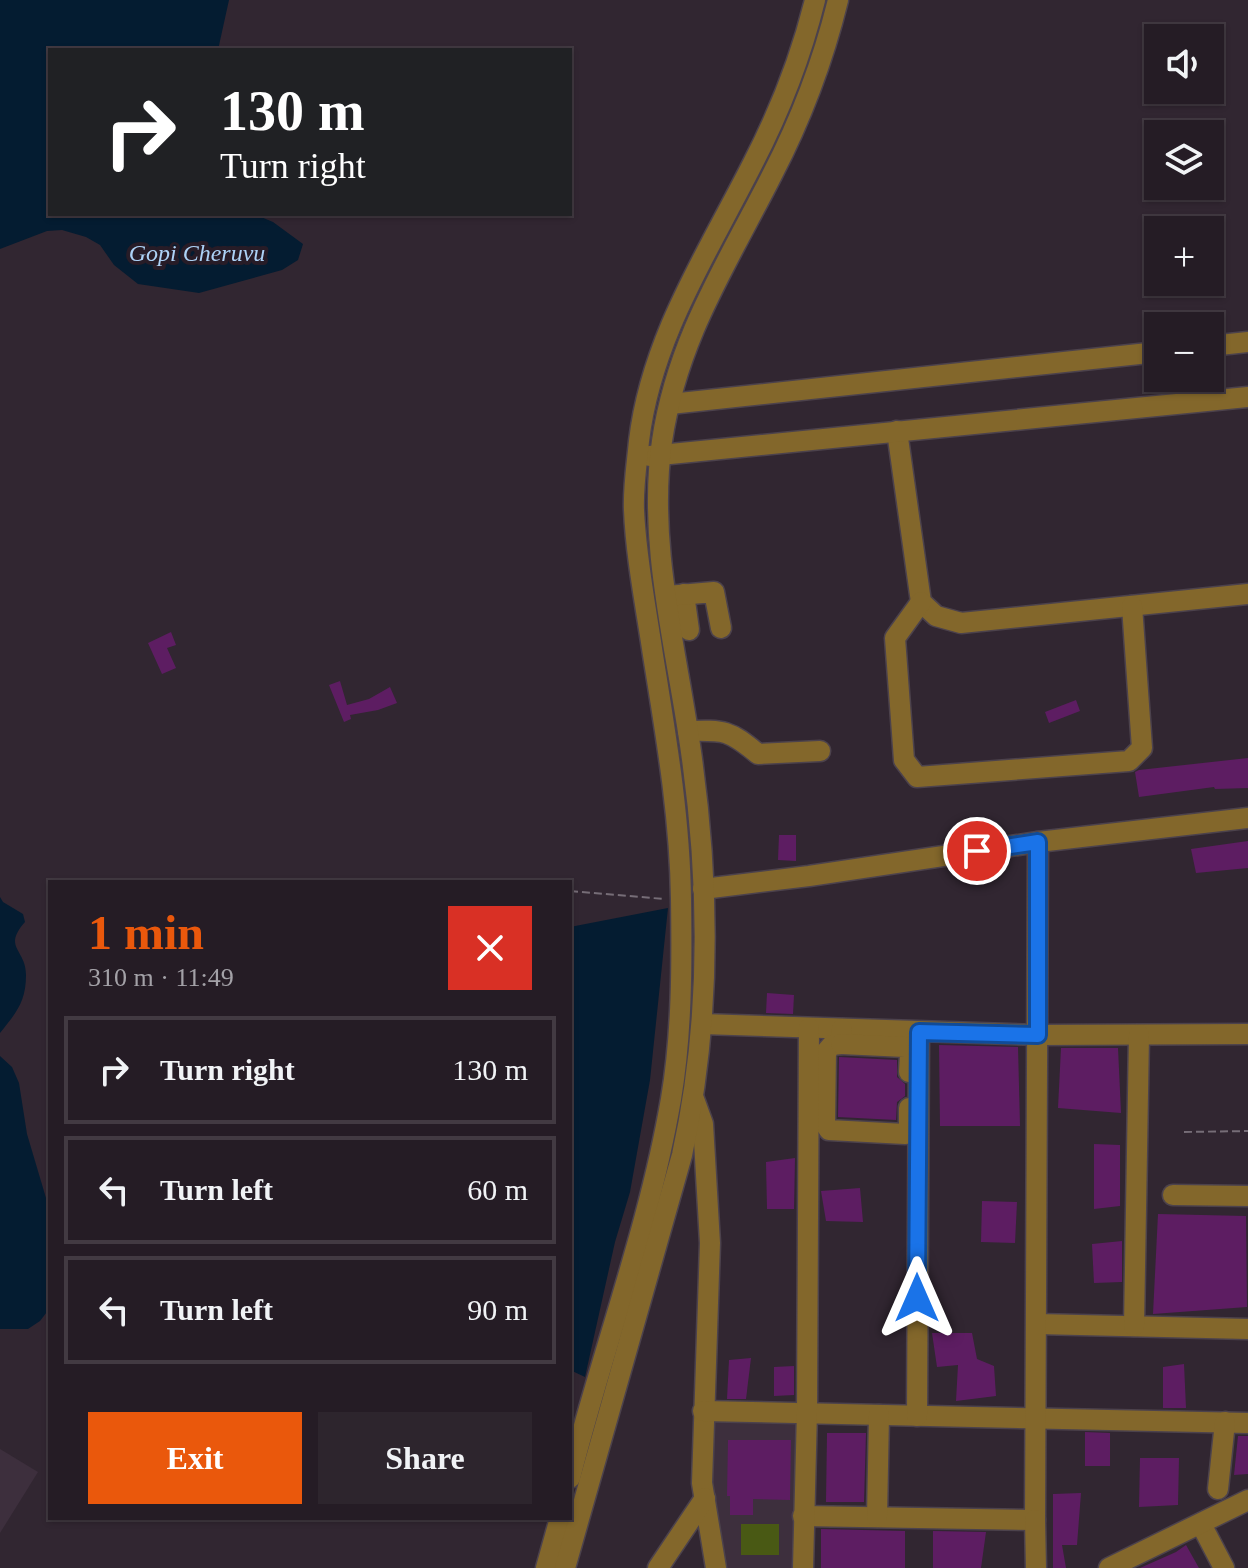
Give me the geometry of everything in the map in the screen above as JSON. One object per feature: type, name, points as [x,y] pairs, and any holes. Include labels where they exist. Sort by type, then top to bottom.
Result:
[{"type":"street","points":[[572,1471],[650,1195],[672,1095],[680,1022],[679,840],[638,560],[634,507],[639,437],[657,360],[684,292],[753,164],[783,98],[815,0]]},
{"type":"street","points":[[565,1568],[665,1216],[694,1098],[702,1024],[702,839],[675,595],[656,507],[661,455],[678,367],[705,301],[773,173],[804,106],[829,39],[838,0]]},
{"type":"street","points":[[1224,345],[1248,342]]},
{"type":"street","points":[[670,404],[1144,353]]},
{"type":"street","points":[[638,457],[1248,397]]},
{"type":"street","points":[[897,431],[921,602],[936,616],[961,623],[1248,594]]},
{"type":"street","points":[[675,595],[714,592],[721,628]]},
{"type":"street","points":[[675,595],[689,630]]},
{"type":"street","points":[[921,602],[895,638],[904,760],[917,777],[1129,761],[1142,748],[1132,606]]},
{"type":"street","points":[[688,731],[733,733],[758,754],[820,751]]},
{"type":"street","points":[[703,889],[1038,842],[1248,818]]},
{"type":"street","points":[[1036,1568],[1038,842]]},
{"type":"street","points":[[702,1024],[809,1028],[842,1036],[888,1039],[919,1032],[1248,1034]]},
{"type":"street","points":[[803,1568],[809,1028]]},
{"type":"street","points":[[917,1416],[919,1032]]},
{"type":"street","points":[[1134,1326],[1139,1035]]},
{"type":"street","points":[[842,1036],[826,1052],[827,1127],[829,1130],[905,1134],[909,1126],[910,1053],[888,1039]]},
{"type":"street","points":[[672,1095],[694,1098]]},
{"type":"street","points":[[694,1098],[703,1124],[710,1243],[702,1483],[716,1568]]},
{"type":"street","points":[[1173,1195],[1248,1196]]},
{"type":"street","points":[[1037,1324],[1248,1329]]},
{"type":"street","points":[[703,1411],[1248,1423]]},
{"type":"street","points":[[877,1517],[879,1415]]},
{"type":"street","points":[[1218,1489],[1225,1422]]},
{"type":"street","points":[[658,1568],[705,1498]]},
{"type":"street","points":[[1109,1568],[1248,1500]]},
{"type":"street","points":[[803,1516],[1035,1520]]},
{"type":"street","points":[[546,1568],[559,1520]]},
{"type":"street","points":[[1201,1524],[1224,1568]]},
{"type":"path","points":[[572,891],[681,900]]},
{"type":"path","points":[[1184,1132],[1248,1131]]},
{"type":"shaded area","points":[[703,1411],[807,1411],[803,1568],[716,1568]]},
{"type":"shaded area","points":[[0,1449],[38,1472],[0,1533]]},
{"type":"green space","points":[[741,1524],[779,1524],[779,1555],[741,1555]]},
{"type":"water","name":"Gopi Cheruvu","points":[[0,0],[229,0],[218,48],[48,48],[48,216],[259,216],[273,222],[303,244],[298,260],[282,270],[199,293],[138,284],[114,265],[100,245],[62,230],[47,231],[0,249]]},
{"type":"water","points":[[0,897],[23,914],[25,922],[18,931],[15,943],[26,975],[19,1007],[0,1033]]},
{"type":"water","points":[[668,908],[650,1080],[630,1192],[615,1242],[585,1377],[572,1371],[572,927]]},
{"type":"water","points":[[0,1056],[12,1067],[19,1083],[27,1134],[46,1198],[48,1311],[28,1329],[0,1329]]},
{"type":"building","points":[[171,632],[176,645],[167,648],[176,668],[162,674],[148,643]]},
{"type":"building","points":[[340,681],[347,705],[369,699],[390,687],[397,703],[350,715],[351,719],[344,722],[329,685]]},
{"type":"building","points":[[1076,700],[1080,711],[1049,723],[1045,712]]},
{"type":"building","points":[[1248,758],[1248,788],[1214,787],[1139,797],[1135,772],[1139,770]]},
{"type":"building","points":[[779,835],[796,835],[796,861],[778,860]]},
{"type":"building","points":[[1248,841],[1248,868],[1196,873],[1191,849]]},
{"type":"building","points":[[767,993],[794,995],[793,1014],[766,1013]]},
{"type":"building","points":[[939,1045],[1018,1047],[1020,1126],[940,1126]]},
{"type":"building","points":[[1061,1048],[1118,1048],[1121,1113],[1058,1108]]},
{"type":"building","points":[[839,1057],[897,1060],[897,1077],[905,1084],[905,1096],[897,1102],[896,1120],[838,1117]]},
{"type":"building","points":[[1094,1144],[1120,1145],[1120,1206],[1094,1209]]},
{"type":"building","points":[[795,1158],[794,1209],[767,1209],[766,1162]]},
{"type":"building","points":[[860,1188],[863,1222],[826,1221],[821,1191]]},
{"type":"building","points":[[982,1201],[1017,1202],[1015,1243],[981,1242]]},
{"type":"building","points":[[1158,1214],[1246,1216],[1247,1307],[1153,1314]]},
{"type":"building","points":[[1122,1241],[1122,1282],[1094,1283],[1092,1244]]},
{"type":"building","points":[[932,1333],[972,1333],[977,1359],[994,1366],[996,1396],[956,1401],[958,1365],[937,1367]]},
{"type":"building","points":[[751,1358],[746,1399],[727,1399],[729,1360]]},
{"type":"building","points":[[1184,1364],[1186,1408],[1163,1408],[1163,1367]]},
{"type":"building","points":[[794,1366],[794,1395],[774,1396],[774,1367]]},
{"type":"building","points":[[1085,1432],[1110,1433],[1110,1466],[1085,1466]]},
{"type":"building","points":[[827,1433],[866,1433],[864,1502],[826,1502]]},
{"type":"building","points":[[1238,1436],[1248,1436],[1248,1474],[1234,1475]]},
{"type":"building","points":[[728,1440],[791,1440],[790,1500],[753,1499],[753,1515],[730,1515],[730,1496],[727,1496]]},
{"type":"building","points":[[1140,1458],[1179,1458],[1178,1505],[1139,1507]]},
{"type":"building","points":[[1081,1493],[1077,1545],[1062,1545],[1066,1568],[1053,1568],[1053,1494]]},
{"type":"building","points":[[821,1529],[905,1531],[905,1568],[821,1568]]},
{"type":"building","points":[[933,1531],[986,1532],[981,1568],[933,1568]]},
{"type":"building","points":[[1186,1545],[1199,1568],[1140,1568],[1176,1552]]},
{"type":"route","points":[[917,1298],[919,1032],[1038,1035],[1038,842],[977,851]]}]
